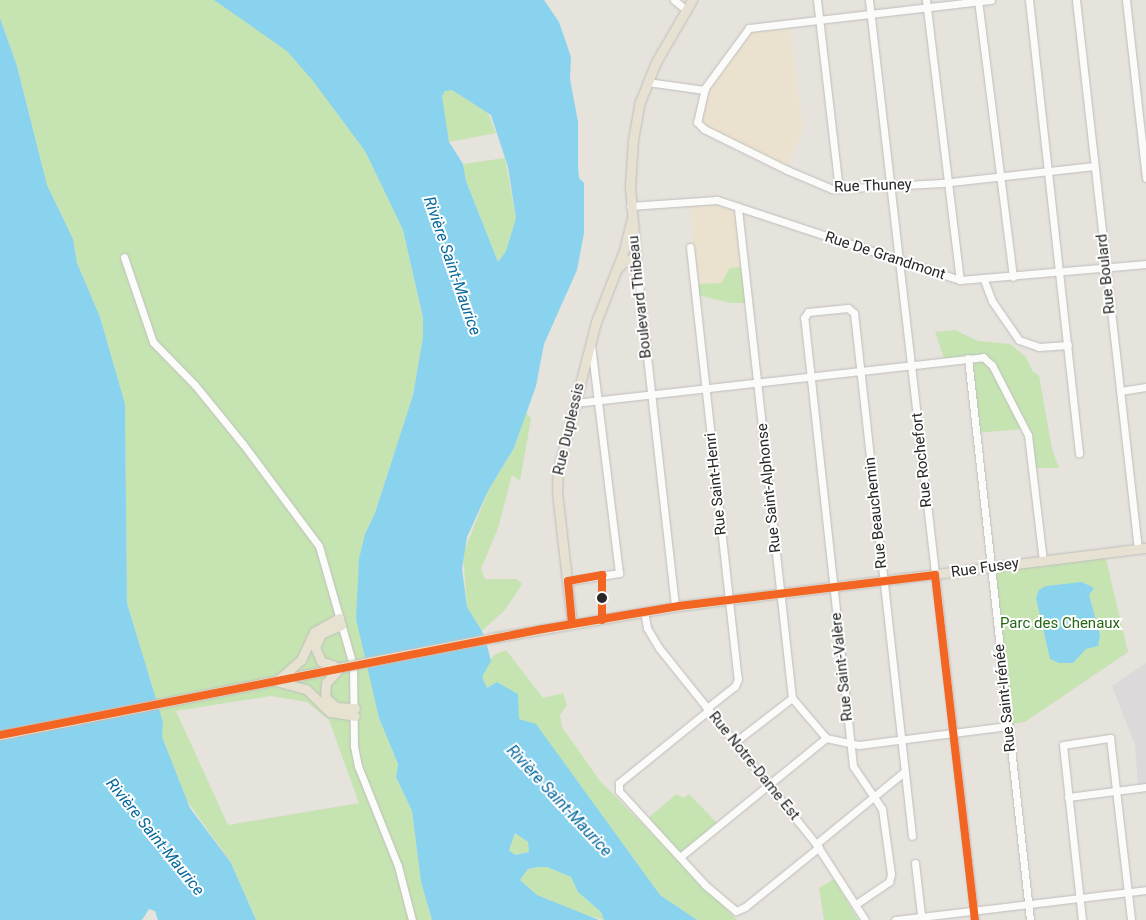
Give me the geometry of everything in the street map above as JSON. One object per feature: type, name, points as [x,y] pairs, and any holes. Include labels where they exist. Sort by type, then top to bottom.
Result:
[{"type":"main road","name":"Boulevard Thibeau","points":[[636,258],[630,206],[633,140],[647,82],[685,9],[692,0]]},
{"type":"main road","name":"Rue Duplessis","points":[[572,624],[557,481],[591,341],[617,269],[631,221]]},
{"type":"main road","points":[[617,269],[625,260],[636,258]]},
{"type":"main road","name":"Rue Fusey","points":[[0,735],[498,637],[644,612],[780,592],[935,575],[1142,548]]},
{"type":"main road","points":[[340,622],[321,634],[315,647],[323,662],[341,667]]},
{"type":"main road","points":[[276,681],[301,660],[314,632],[340,622]]},
{"type":"main road","points":[[341,667],[326,681],[325,697],[336,707],[355,712]]},
{"type":"main road","points":[[276,681],[306,690],[332,713],[355,712]]},
{"type":"street","points":[[674,0],[685,9]]},
{"type":"street","points":[[817,0],[839,189]]},
{"type":"street","name":"Rue Rochefort","points":[[869,0],[975,920]]},
{"type":"street","points":[[647,82],[704,90],[747,29],[870,14],[926,4],[991,0]]},
{"type":"street","points":[[1029,0],[1079,453]]},
{"type":"street","name":"Rue Boulard","points":[[1076,0],[1120,391],[1142,548]]},
{"type":"street","points":[[1126,0],[1146,178]]},
{"type":"street","points":[[979,1],[1012,277]]},
{"type":"street","points":[[926,4],[960,280]]},
{"type":"street","name":"Rue Thuney","points":[[704,90],[697,119],[702,128],[819,185],[839,189],[948,182],[1094,166]]},
{"type":"street","name":"Rue De Grandmont","points":[[630,206],[708,198],[960,280],[984,280],[1146,264]]},
{"type":"street","name":"Rue Saint-Alphonse","points":[[738,207],[792,698]]},
{"type":"street","name":"Rue Saint-Henri","points":[[690,247],[738,682],[708,709]]},
{"type":"street","points":[[124,257],[153,342],[195,385],[312,533],[319,546],[353,665],[358,766],[398,866],[412,920]]},
{"type":"street","name":"Boulevard Thibeau","points":[[636,258],[675,607]]},
{"type":"street","points":[[984,280],[992,300],[1019,340],[1039,347],[1068,345]]},
{"type":"street","name":"Rue Saint-Valère","points":[[852,309],[806,314],[810,377],[855,772],[883,813],[891,878],[856,904]]},
{"type":"street","name":"Rue Beauchemin","points":[[852,309],[861,372],[912,836]]},
{"type":"street","points":[[568,581],[618,573],[591,341]]},
{"type":"street","points":[[575,403],[981,357],[990,362],[1027,432],[1043,560]]},
{"type":"street","name":"Rue Saint-Irénée","points":[[968,358],[1030,920]]},
{"type":"street","points":[[1120,391],[1146,388]]},
{"type":"street","name":"Rue Notre-Dame Est","points":[[644,612],[647,628],[656,643],[817,845],[865,920]]},
{"type":"street","points":[[735,742],[792,698],[826,738],[851,743],[901,740],[1008,726]]},
{"type":"street","points":[[708,709],[617,787],[709,888],[738,911],[904,772]]},
{"type":"street","points":[[680,857],[826,738]]},
{"type":"street","points":[[1082,920],[1063,744],[1110,738],[1131,920]]},
{"type":"street","points":[[1068,797],[1146,787]]},
{"type":"street","points":[[915,863],[921,915]]},
{"type":"street","points":[[895,920],[921,915],[944,916],[973,909],[1146,890]]},
{"type":"shaded area","points":[[790,28],[803,129],[786,171],[706,131],[701,123],[705,96],[741,40],[751,32]]},
{"type":"shaded area","points":[[708,203],[736,211],[745,292],[698,295],[690,206]]},
{"type":"shaded area","points":[[1146,663],[1146,786],[1138,787],[1135,745],[1112,686]]},
{"type":"green space","points":[[0,0],[443,0],[496,133],[449,142],[444,114],[331,105],[365,151],[403,230],[423,319],[423,337],[413,395],[375,513],[365,534],[375,695],[379,718],[398,764],[396,777],[412,811],[421,882],[432,920],[256,920],[231,863],[183,795],[162,737],[163,722],[127,603],[125,404],[100,317],[77,263],[73,239],[47,185],[17,66],[0,18]],"holes":[[[271,696],[307,702],[329,720],[359,803],[228,825],[176,711]]]},
{"type":"green space","points":[[505,158],[516,218],[506,251],[498,262],[466,181],[463,164]]},
{"type":"green space","points":[[742,267],[746,303],[730,303],[698,295],[699,284],[721,283],[730,268]]},
{"type":"green space","points":[[955,330],[978,341],[1010,344],[1026,357],[1033,372],[1039,375],[1052,449],[1059,468],[1029,468],[1023,429],[974,433],[966,358],[945,361],[935,332]]},
{"type":"green space","points":[[526,412],[531,419],[520,481],[512,475],[498,528],[481,569],[485,579],[516,579],[522,584],[505,610],[482,631],[467,608],[463,554],[488,491],[514,448]]},
{"type":"green space","name":"Parc des Chenaux","points":[[1105,555],[1128,652],[1025,722],[1010,724],[992,571]]},
{"type":"green space","points":[[506,650],[543,698],[563,693],[567,705],[560,715],[562,727],[600,781],[737,920],[694,920],[659,897],[487,688],[481,677],[487,665],[494,655]]},
{"type":"green space","points":[[676,794],[684,798],[689,794],[717,823],[678,857],[646,820]]},
{"type":"green space","points":[[515,833],[528,842],[530,852],[515,855],[509,850]]},
{"type":"green space","points":[[547,867],[571,877],[578,892],[601,912],[604,920],[572,911],[537,895],[520,880],[528,869]]},
{"type":"green space","points":[[834,879],[858,920],[824,920],[819,888]]},
{"type":"water","name":"Rivière Saint-Maurice","points":[[214,0],[544,0],[559,22],[571,57],[570,79],[578,122],[579,178],[584,183],[584,233],[577,270],[544,344],[536,386],[514,448],[488,491],[467,537],[462,569],[467,607],[482,631],[491,661],[482,677],[487,688],[497,682],[518,694],[519,719],[536,724],[660,895],[697,920],[604,920],[601,912],[578,892],[571,877],[547,867],[538,867],[528,869],[520,880],[537,895],[599,920],[432,920],[421,882],[412,811],[396,777],[398,764],[379,718],[356,619],[359,559],[365,534],[375,513],[413,395],[423,337],[423,318],[403,230],[365,151],[313,81],[287,51]],"holes":[[[452,90],[491,115],[508,167],[516,218],[506,251],[498,262],[466,181],[463,164],[449,142],[442,96],[445,91]],[[515,833],[528,842],[529,852],[515,855],[509,850]]]},
{"type":"water","name":"Rivière Saint-Maurice","points":[[0,18],[17,66],[47,185],[73,239],[77,263],[100,317],[125,404],[127,603],[163,722],[162,737],[190,808],[231,863],[256,920],[158,920],[155,911],[149,909],[142,920],[0,920]]},
{"type":"water","points":[[1082,582],[1094,588],[1089,595],[1100,635],[1098,646],[1086,649],[1073,663],[1059,663],[1050,659],[1036,598],[1039,590],[1046,586]]},
{"type":"transit line","points":[[572,624],[568,581],[602,575],[602,620]]},
{"type":"transit line","points":[[0,735],[543,629],[679,606],[935,575],[975,920]]}]
